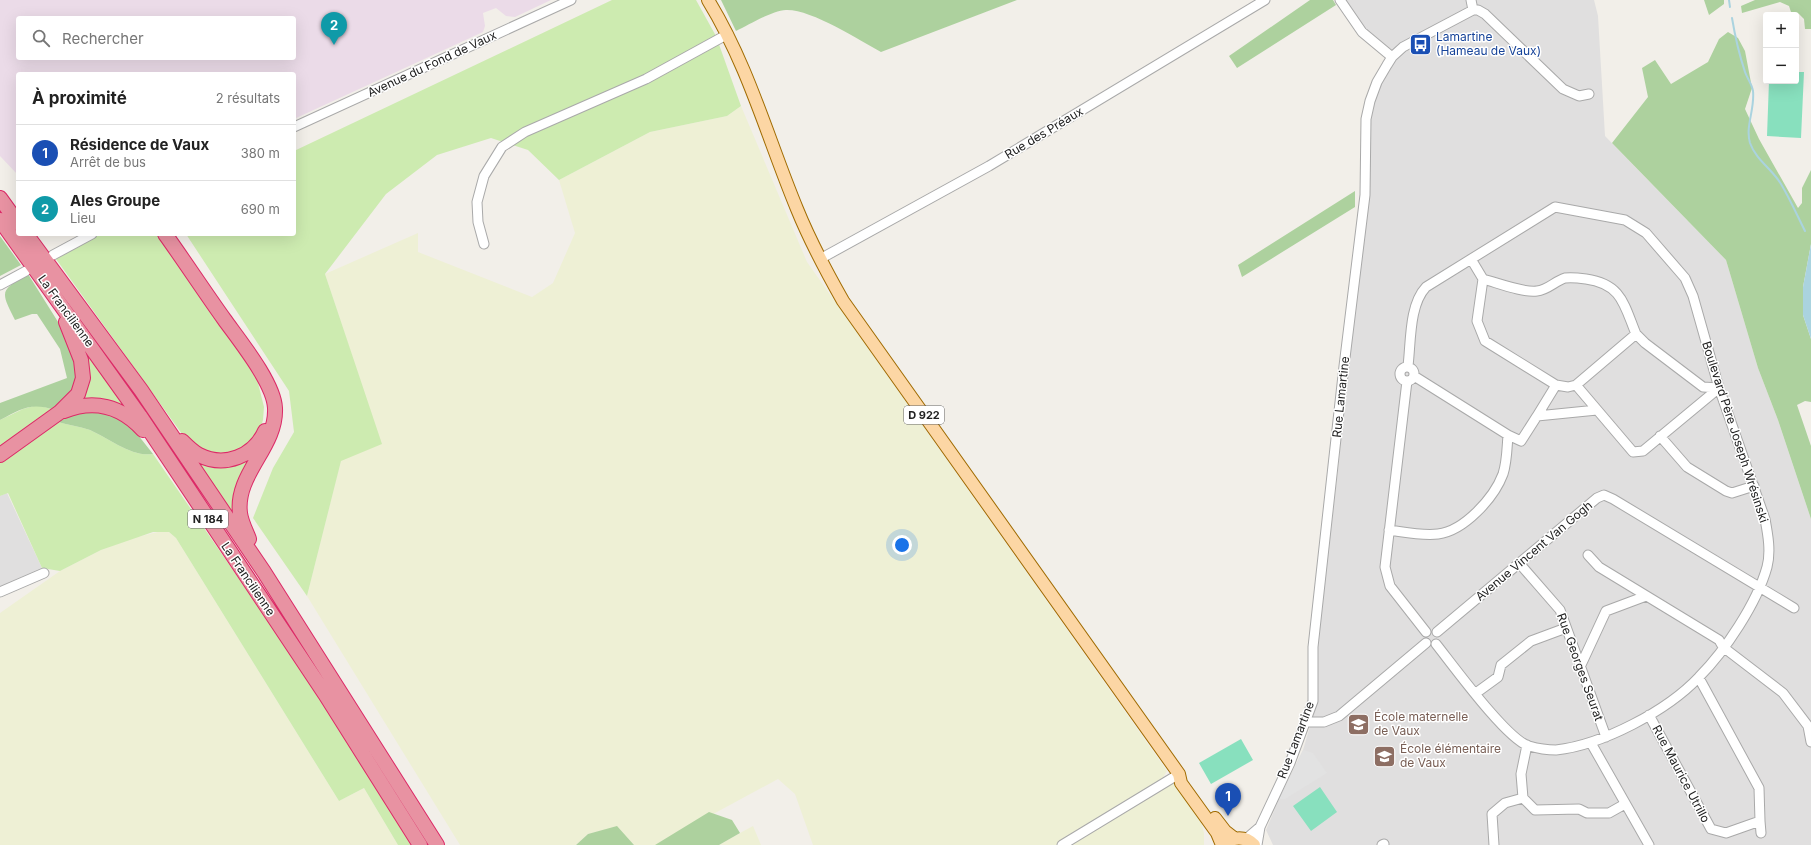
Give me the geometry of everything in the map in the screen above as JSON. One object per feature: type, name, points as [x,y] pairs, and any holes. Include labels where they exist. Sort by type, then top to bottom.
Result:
[{"type":"highway","points":[[0,198],[16,219]]},
{"type":"highway","name":"La Francilienne","points":[[0,220],[140,416],[325,694],[420,845]]},
{"type":"highway","name":"La Francilienne","points":[[27,236],[141,390],[264,572],[437,845]]},
{"type":"highway","points":[[166,236],[263,376],[274,399],[275,417],[270,439],[244,487],[240,505],[242,522],[264,572]]},
{"type":"highway","points":[[0,455],[60,412],[78,394],[83,378],[83,369],[76,345],[47,285]]},
{"type":"highway","points":[[141,390],[191,450],[198,455],[208,458],[228,460],[246,454],[262,438],[267,427],[269,404],[263,376]]},
{"type":"highway","points":[[60,412],[73,407],[91,404],[114,408],[127,415],[161,449]]},
{"type":"main road","name":"D 922","points":[[708,0],[726,30]]},
{"type":"main road","name":"D 922","points":[[714,0],[745,70],[797,211],[820,259],[843,301],[1179,774],[1187,780],[1225,831],[1248,842]]},
{"type":"main road","name":"D 922","points":[[1179,774],[1181,783],[1217,833],[1222,845]]},
{"type":"main road","points":[[1222,845],[1248,842]]},
{"type":"street","name":"Avenue du Fond de Vaux","points":[[296,126],[571,0]]},
{"type":"street","name":"Rue des Préaux","points":[[820,259],[989,166],[1265,0]]},
{"type":"street","points":[[1340,0],[1362,32],[1392,57]]},
{"type":"street","points":[[1471,0],[1473,10],[1478,10],[1485,14],[1563,89],[1579,96],[1589,94]]},
{"type":"street","name":"Rue Lamartine","points":[[1248,842],[1260,827],[1306,722],[1313,697],[1313,647],[1344,366],[1366,195],[1366,119],[1377,82],[1392,57],[1409,43],[1473,10]]},
{"type":"street","points":[[484,244],[478,222],[478,202],[484,176],[502,147],[525,132],[646,80],[726,30]]},
{"type":"street","name":"Boulevard Père Joseph Wrésinski","points":[[1408,366],[1415,304],[1421,292],[1426,287],[1555,207],[1625,220],[1646,233],[1685,278],[1693,296],[1719,388],[1765,519],[1769,544],[1767,567],[1760,588],[1750,607],[1723,648],[1699,678],[1650,716],[1592,743],[1554,750],[1527,745],[1500,723],[1436,644]]},
{"type":"street","points":[[53,256],[90,236]]},
{"type":"street","points":[[1471,259],[1483,279],[1477,321],[1485,341],[1556,385],[1568,387],[1576,385],[1636,334]]},
{"type":"street","points":[[0,285],[26,271]]},
{"type":"street","points":[[1483,279],[1531,291],[1544,289],[1558,281],[1572,277],[1604,283],[1616,291],[1636,334],[1645,343],[1703,387],[1719,388]]},
{"type":"street","points":[[1426,632],[1387,580],[1385,567],[1389,530],[1411,378],[1413,369],[1408,366],[1404,367],[1400,373],[1403,379],[1411,378],[1508,435],[1522,441],[1556,385]]},
{"type":"street","points":[[1576,385],[1633,452],[1643,451],[1719,388]]},
{"type":"street","points":[[1537,416],[1597,410]]},
{"type":"street","points":[[1389,530],[1432,535],[1445,533],[1458,527],[1486,502],[1502,475],[1506,465],[1508,435]]},
{"type":"street","points":[[1660,436],[1687,467],[1726,491],[1732,493],[1754,486]]},
{"type":"street","name":"Avenue Vincent Van Gogh","points":[[1436,632],[1597,498],[1604,495],[1760,588]]},
{"type":"street","points":[[1588,555],[1599,567],[1719,640],[1723,648],[1783,693],[1808,726],[1811,742]]},
{"type":"street","name":"Rue Georges Seurat","points":[[1520,563],[1560,610],[1606,737]]},
{"type":"street","points":[[0,592],[44,573]]},
{"type":"street","points":[[1760,588],[1794,608]]},
{"type":"street","points":[[1580,667],[1606,611],[1646,596]]},
{"type":"street","points":[[1476,693],[1498,677],[1501,665],[1531,641],[1566,628]]},
{"type":"street","points":[[1426,632],[1433,630],[1439,638],[1436,644],[1432,645],[1426,643]]},
{"type":"street","points":[[1426,632],[1424,636],[1426,643]]},
{"type":"street","points":[[1306,722],[1324,722],[1338,716],[1426,643]]},
{"type":"street","points":[[1699,678],[1759,788],[1761,833]]},
{"type":"street","name":"Rue Maurice Utrillo","points":[[1650,716],[1711,829],[1726,832],[1760,821]]},
{"type":"street","points":[[1592,743],[1649,845]]},
{"type":"street","points":[[1527,745],[1521,774],[1523,798],[1535,810],[1579,809],[1587,813],[1609,813],[1625,804]]},
{"type":"street","points":[[1062,845],[1179,774]]},
{"type":"street","points":[[1494,845],[1492,814],[1505,803],[1523,798]]},
{"type":"shaded area","points":[[0,0],[551,0],[515,17],[506,16],[496,8],[483,13],[485,26],[483,32],[296,118],[296,72],[16,72],[16,173],[0,156]]},
{"type":"shaded area","points":[[1344,0],[1594,0],[1598,16],[1605,136],[1726,260],[1758,368],[1778,420],[1811,519],[1811,845],[1273,845],[1266,830],[1279,799],[1303,750],[1317,702],[1317,648],[1370,188],[1370,125],[1377,92],[1385,75],[1397,59],[1393,51],[1362,26]]},
{"type":"shaded area","points":[[7,493],[42,568],[40,577],[0,596],[0,496]]},
{"type":"shaded area","points":[[1303,750],[1313,753],[1327,773],[1285,799],[1279,799]]},
{"type":"green space","points":[[612,0],[696,0],[716,36],[741,106],[727,116],[650,132],[559,180],[528,150],[491,138],[437,155],[386,194],[325,274],[382,444],[341,461],[307,596],[253,518],[273,468],[294,432],[289,391],[187,236],[296,236],[296,150]]},
{"type":"green space","points":[[721,0],[1017,0],[881,52],[835,26],[808,14],[796,11],[786,10],[774,13],[736,31]]},
{"type":"green space","points":[[1310,0],[1333,0],[1336,5],[1237,68],[1229,56]]},
{"type":"green space","points":[[1704,0],[1724,0],[1724,4],[1709,15]]},
{"type":"green space","points":[[1755,0],[1811,0],[1811,29],[1805,29],[1804,19],[1799,12],[1791,12],[1789,6],[1780,2],[1742,13],[1741,6]]},
{"type":"green space","points":[[1728,32],[1738,38],[1745,51],[1752,88],[1745,109],[1759,139],[1798,208],[1802,203],[1802,188],[1811,170],[1811,244],[1803,287],[1803,315],[1811,339],[1811,402],[1805,401],[1797,405],[1811,446],[1811,519],[1778,420],[1758,368],[1726,260],[1612,143],[1648,97],[1642,68],[1655,60],[1671,84],[1708,62],[1719,39]]},
{"type":"green space","points":[[1799,72],[1804,72],[1801,138],[1767,136],[1769,84],[1799,84]]},
{"type":"green space","points":[[741,106],[807,262],[1167,771],[1160,782],[1056,845],[813,845],[795,794],[778,779],[656,845],[634,845],[617,827],[588,834],[576,845],[460,845],[307,596],[341,460],[381,444],[325,274],[418,233],[418,252],[532,297],[553,283],[575,233],[559,180],[650,132],[727,116]]},
{"type":"green space","points":[[1355,191],[1355,207],[1242,277],[1238,265]]},
{"type":"green space","points":[[0,236],[21,265],[0,276]]},
{"type":"green space","points":[[96,236],[161,236],[232,339],[257,379],[264,407],[263,420],[259,432],[244,449],[223,456],[194,446],[182,434],[56,259]]},
{"type":"green space","points":[[28,274],[75,349],[77,387],[55,410],[39,407],[26,408],[0,420],[0,403],[67,378],[60,349],[37,314],[32,314],[15,320],[7,303],[5,292],[12,284]]},
{"type":"green space","points":[[85,350],[125,408],[80,401]]},
{"type":"green space","points":[[37,405],[55,410],[0,450],[0,420],[23,409]]},
{"type":"green space","points":[[94,408],[127,421],[153,454],[137,453],[90,430],[55,421],[64,414]]},
{"type":"green space","points":[[55,421],[90,430],[137,453],[153,454],[286,647],[413,845],[398,845],[364,788],[339,801],[176,538],[169,532],[153,532],[101,550],[60,571],[42,568],[8,493],[0,496],[0,460]]},
{"type":"green space","points":[[252,454],[234,517],[197,463],[197,459]]},
{"type":"green space","points":[[162,531],[169,532],[176,538],[339,801],[364,788],[398,845],[0,845],[0,613],[60,571],[101,550],[133,538]]},
{"type":"green space","points":[[1241,739],[1253,760],[1211,784],[1199,763]]},
{"type":"green space","points":[[1171,783],[1177,784],[1201,822],[1204,833],[1204,845],[1070,845]]},
{"type":"green space","points":[[1320,787],[1337,812],[1311,831],[1293,806]]},
{"type":"green space","points":[[709,812],[732,820],[740,833],[719,845],[655,845]]},
{"type":"green space","points":[[617,826],[634,845],[576,845],[588,834]]},
{"type":"green space","points":[[753,826],[761,845],[719,845],[740,833]]},
{"type":"water","points":[[1811,244],[1811,339],[1803,315],[1803,287]]},
{"type":"waterway","points":[[1729,0],[1730,7]]},
{"type":"waterway","points":[[1732,18],[1745,72],[1753,91],[1753,105],[1749,124],[1750,143],[1756,154],[1781,184],[1805,231]]},
{"type":"place","name":"Lamartine (Hameau de Vaux)","points":[[1420,44]]},
{"type":"place","name":"Ales Groupe","points":[[334,45]]},
{"type":"place","name":"École maternelle de Vaux","points":[[1358,724]]},
{"type":"place","name":"École élémentaire de Vaux","points":[[1385,756]]},
{"type":"place","name":"Résidence de Vaux","points":[[1228,816]]}]
